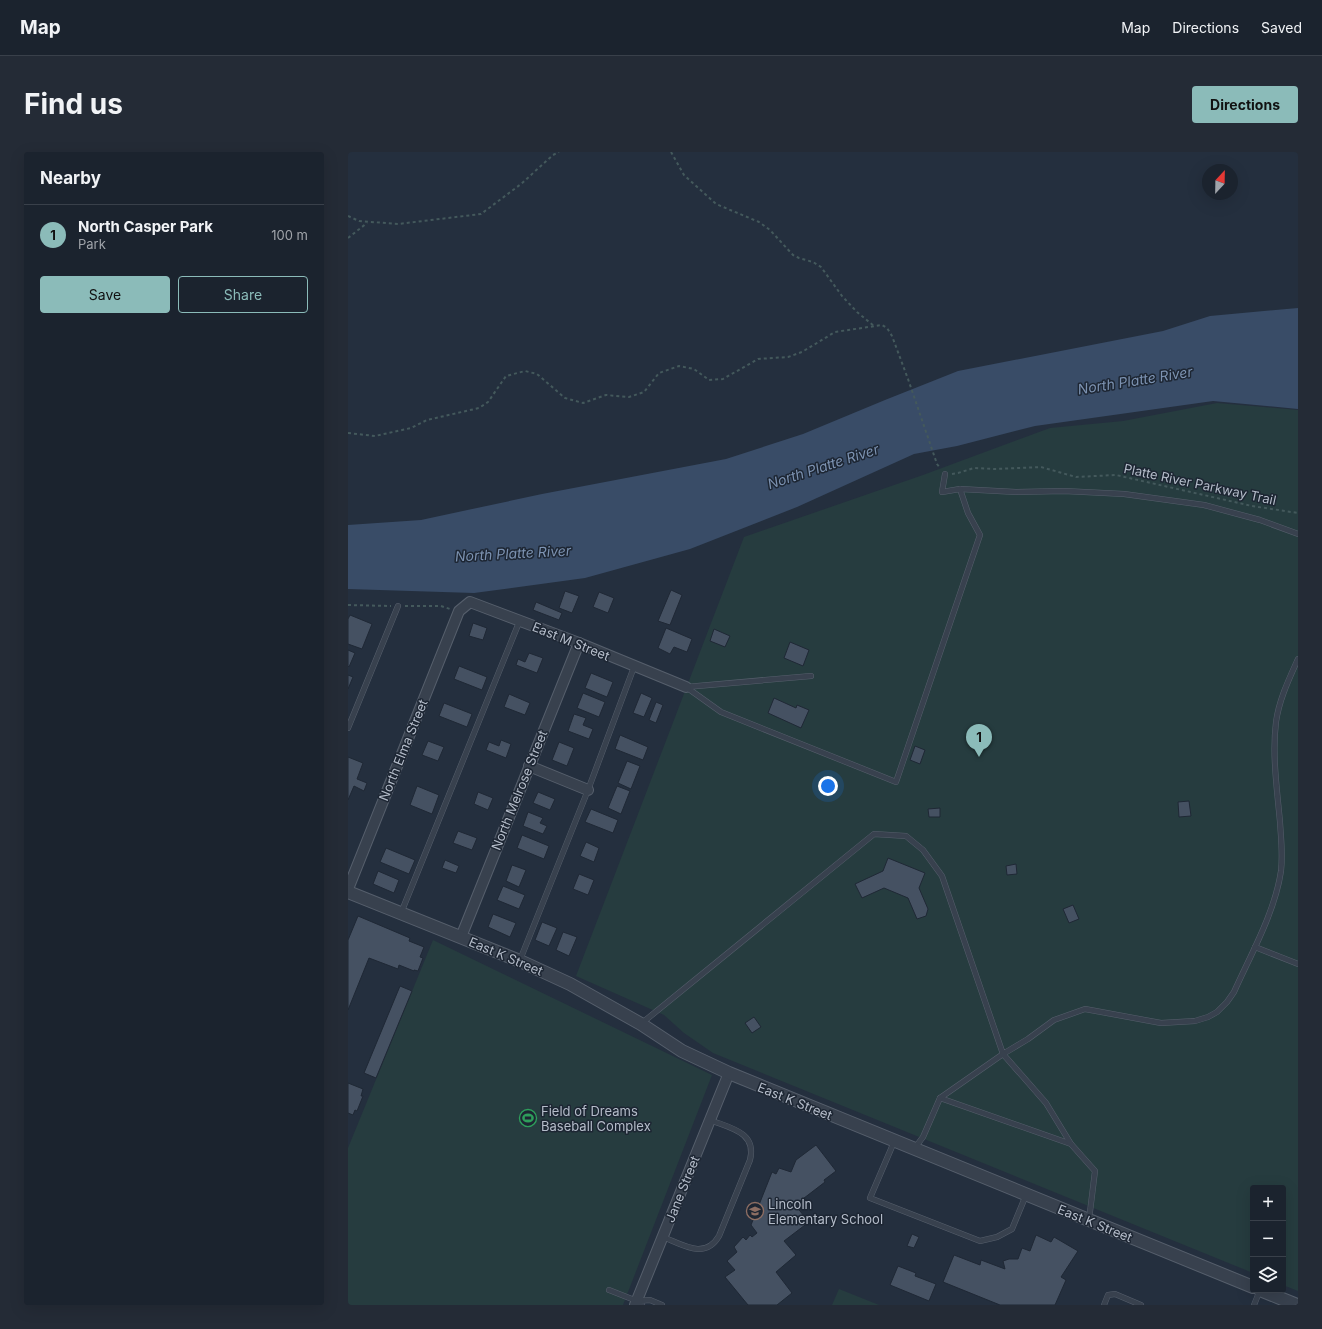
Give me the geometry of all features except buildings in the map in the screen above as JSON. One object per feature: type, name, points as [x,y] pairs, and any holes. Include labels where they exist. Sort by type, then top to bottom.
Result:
[{"type":"street","name":"East M Street","points":[[459,611],[470,602],[520,620],[686,687]]},
{"type":"street","name":"North Elma Street","points":[[348,890],[459,611]]},
{"type":"street","name":"North Melrose Street","points":[[461,937],[578,643]]},
{"type":"street","points":[[528,766],[588,790]]},
{"type":"street","name":"East K Street","points":[[348,890],[520,961],[570,984],[641,1024],[682,1051],[729,1073],[894,1142],[1250,1286]]},
{"type":"street","name":"Jane Street","points":[[638,1304],[663,1237],[729,1073]]},
{"type":"street","points":[[1267,1293],[1297,1305]]},
{"type":"lane","points":[[945,474],[942,492],[960,489],[1016,492],[1064,491],[1117,494],[1197,504],[1260,520],[1298,534]]},
{"type":"lane","points":[[686,687],[721,712],[896,782],[980,535],[968,513],[960,489]]},
{"type":"lane","points":[[348,728],[398,606]]},
{"type":"lane","points":[[401,913],[520,620]]},
{"type":"lane","points":[[914,1149],[923,1137],[940,1098],[1054,1020],[1084,1009],[1161,1023],[1195,1021],[1208,1017],[1217,1012],[1227,1002],[1234,992],[1255,947],[1277,890],[1281,870],[1282,850],[1275,764],[1276,721],[1284,692],[1298,659]]},
{"type":"lane","points":[[520,961],[588,790],[634,667]]},
{"type":"lane","points":[[686,687],[811,676]]},
{"type":"lane","points":[[641,1024],[874,834],[906,836],[923,850],[942,876],[1003,1054],[1046,1103],[1071,1144],[1095,1171],[1089,1220]]},
{"type":"lane","points":[[1255,947],[1298,964]]},
{"type":"lane","points":[[940,1098],[1071,1144]]},
{"type":"lane","points":[[663,1237],[696,1250],[707,1248],[716,1241],[728,1215],[750,1160],[751,1148],[746,1138],[742,1134],[710,1120]]},
{"type":"lane","points":[[894,1142],[870,1198],[980,1241],[997,1236],[1012,1229],[1026,1195]]},
{"type":"lane","points":[[608,1290],[638,1304],[650,1300],[662,1305]]},
{"type":"lane","points":[[1254,1305],[1259,1293]]},
{"type":"lane","points":[[1104,1305],[1108,1295],[1115,1294],[1141,1305]]},
{"type":"path","points":[[348,216],[359,221],[398,224],[481,214],[521,184],[553,154],[559,152]]},
{"type":"path","points":[[671,152],[684,175],[716,204],[759,222],[770,230],[793,254],[821,267],[842,296],[857,312],[874,326]]},
{"type":"path","points":[[348,238],[368,222]]},
{"type":"path","points":[[348,433],[375,436],[411,428],[426,420],[479,408],[488,402],[506,376],[525,371],[537,374],[565,398],[584,403],[606,395],[630,397],[644,392],[659,373],[679,366],[694,369],[709,380],[723,379],[758,359],[788,357],[802,352],[835,332],[882,325],[887,328],[908,379],[936,464],[945,474]]},
{"type":"path","name":"Platte River Parkway Trail","points":[[945,474],[958,473],[974,468],[994,469],[1041,467],[1076,477],[1116,475],[1252,506],[1298,513]]},
{"type":"green space","points":[[1217,403],[1298,410],[1298,1291],[1286,1286],[1286,1185],[1250,1185],[1250,1272],[713,1053],[684,1033],[664,1015],[576,976],[744,537],[923,475],[1050,428],[1123,421]]},
{"type":"green space","name":"Field of Dreams Baseball Complex","points":[[433,940],[712,1075],[623,1305],[348,1305],[348,1148]]},
{"type":"green space","points":[[839,1289],[879,1305],[832,1305]]},
{"type":"water","name":"North Platte River","points":[[1298,308],[1298,409],[1213,401],[1035,426],[957,446],[914,454],[797,507],[690,549],[585,578],[474,593],[348,589],[348,525],[421,520],[542,494],[726,459],[803,434],[958,371],[1163,331],[1210,316]]},
{"type":"place","name":"North Casper Park","points":[[979,757]]},
{"type":"place","name":"Field of Dreams Baseball Complex","points":[[528,1118]]},
{"type":"place","name":"Lincoln Elementary School","points":[[755,1211]]}]
